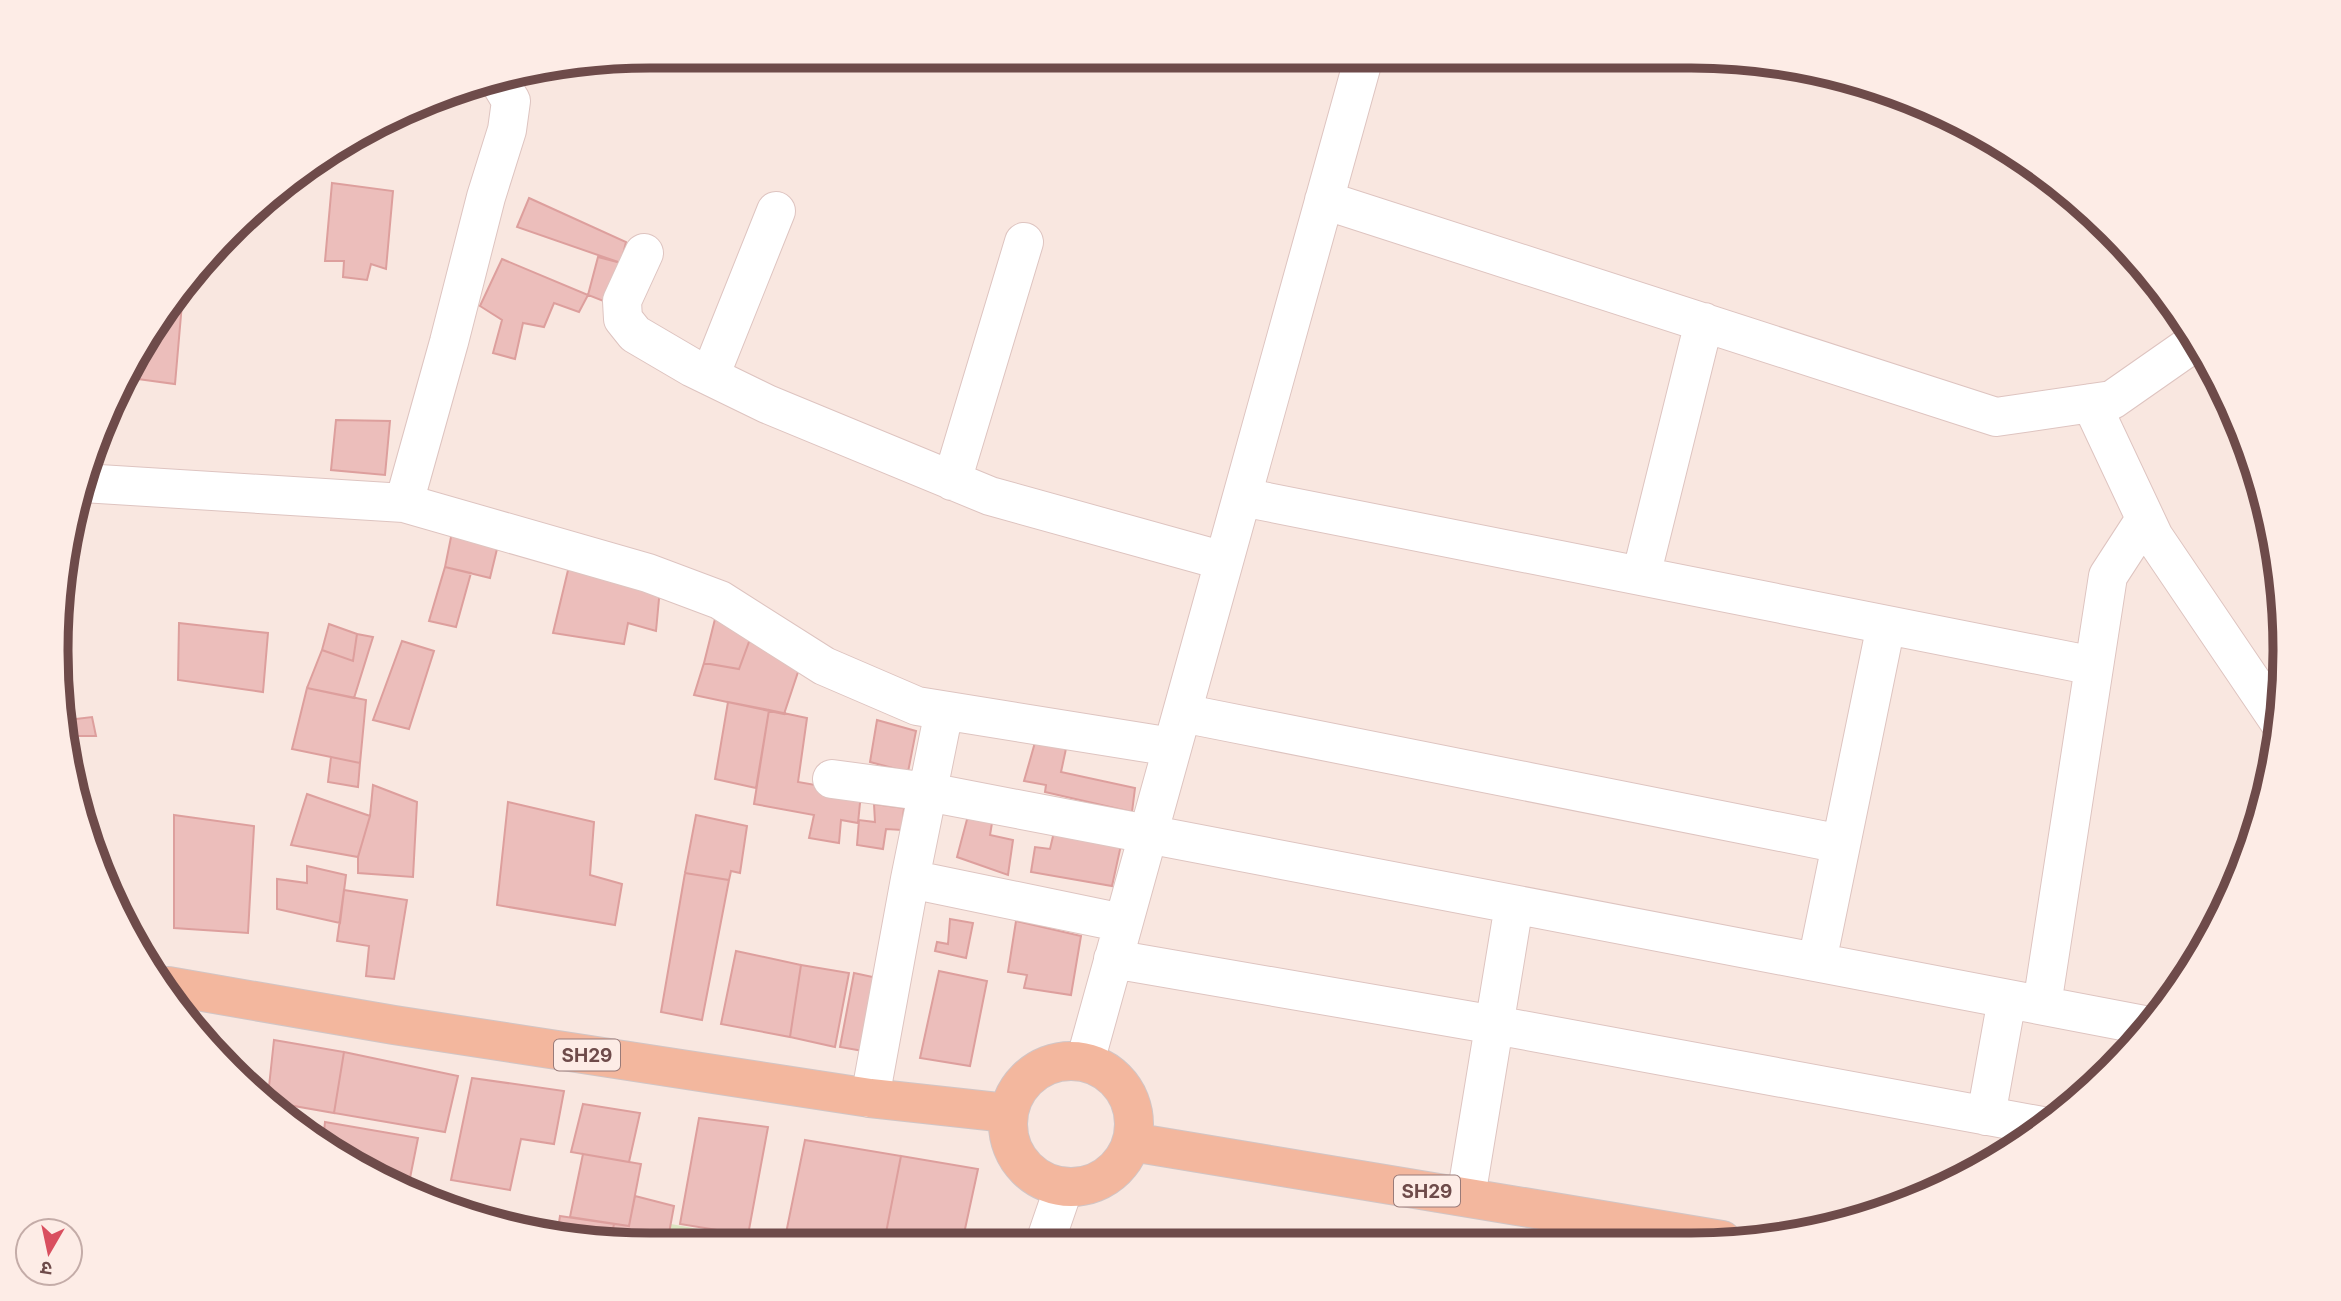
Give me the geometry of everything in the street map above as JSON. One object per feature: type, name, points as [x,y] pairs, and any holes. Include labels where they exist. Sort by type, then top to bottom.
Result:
[{"type":"main road","name":"SH29","points":[[176,987],[394,1025],[870,1098],[1007,1113]]},
{"type":"main road","points":[[1064,1060],[1085,1062],[1104,1070],[1120,1083],[1130,1101],[1135,1121],[1132,1142],[1123,1161],[1107,1177],[1087,1186],[1064,1187],[1044,1182],[1027,1170],[1014,1154],[1007,1134],[1007,1113],[1020,1086],[1044,1066],[1064,1060]]},
{"type":"main road","name":"SH29","points":[[1132,1142],[1671,1233]]},
{"type":"street","points":[[1085,1062],[1361,68]]},
{"type":"street","points":[[404,503],[486,197],[507,130],[511,102],[503,87]]},
{"type":"street","points":[[1324,200],[1996,417],[2112,400],[2188,347]]},
{"type":"street","points":[[710,376],[776,211]]},
{"type":"street","points":[[952,481],[1024,242]]},
{"type":"street","points":[[645,253],[622,301],[623,319],[635,334],[710,376],[779,410],[990,496],[1224,561]]},
{"type":"street","points":[[1642,576],[1704,322]]},
{"type":"street","points":[[2091,403],[2154,537],[2270,708]]},
{"type":"street","points":[[93,484],[404,503],[648,573],[720,600],[824,666],[917,706],[944,711],[1177,730],[1841,844]]},
{"type":"street","points":[[1241,497],[2094,666]]},
{"type":"street","points":[[1986,1116],[2024,1002],[2094,666],[2108,576],[2146,519]]},
{"type":"street","points":[[1817,962],[1886,625]]},
{"type":"street","points":[[870,1098],[944,711]]},
{"type":"street","points":[[832,779],[928,792],[2137,1024]]},
{"type":"street","points":[[910,880],[1124,922]]},
{"type":"street","points":[[1466,1198],[1514,905]]},
{"type":"street","points":[[1113,960],[1495,1025],[2029,1124]]},
{"type":"street","points":[[1048,1233],[1064,1187]]},
{"type":"green space","points":[[671,1224],[719,1233],[669,1233]]},
{"type":"building","points":[[332,183],[393,191],[386,269],[371,264],[367,280],[343,277],[344,261],[325,261]]},
{"type":"building","points":[[529,198],[626,242],[621,263],[517,227]]},
{"type":"building","points":[[598,257],[621,263],[611,304],[588,295]]},
{"type":"building","points":[[502,259],[588,295],[579,312],[554,303],[544,327],[523,323],[515,359],[493,353],[502,320],[480,306]]},
{"type":"building","points":[[182,306],[175,384],[136,379]]},
{"type":"building","points":[[336,420],[390,421],[385,475],[331,470]]},
{"type":"building","points":[[452,532],[497,549],[490,578],[445,567]]},
{"type":"building","points":[[569,566],[660,588],[656,631],[628,623],[624,644],[553,633]]},
{"type":"building","points":[[445,567],[471,573],[456,627],[429,621]]},
{"type":"building","points":[[717,611],[753,631],[739,669],[704,663]]},
{"type":"building","points":[[179,623],[268,633],[263,692],[178,680]]},
{"type":"building","points":[[329,624],[357,634],[353,661],[322,650]]},
{"type":"building","points":[[753,631],[803,657],[784,714],[694,695],[704,663],[739,669]]},
{"type":"building","points":[[357,634],[373,637],[354,698],[307,688],[322,650],[353,661]]},
{"type":"building","points":[[402,641],[434,651],[409,729],[373,720]]},
{"type":"building","points":[[307,688],[366,700],[360,763],[292,749]]},
{"type":"building","points":[[728,702],[769,710],[756,788],[715,779]]},
{"type":"building","points":[[769,710],[807,718],[798,782],[861,793],[858,823],[841,820],[839,843],[809,838],[814,815],[754,804]]},
{"type":"building","points":[[92,717],[96,736],[75,736],[72,719]]},
{"type":"building","points":[[877,720],[916,731],[908,772],[870,762]]},
{"type":"building","points":[[1036,739],[1067,744],[1061,772],[1135,788],[1132,812],[1045,792],[1046,785],[1024,781]]},
{"type":"building","points":[[331,757],[360,763],[358,787],[328,782]]},
{"type":"building","points":[[373,785],[417,802],[413,877],[358,873],[358,857],[370,816]]},
{"type":"building","points":[[307,794],[370,816],[358,857],[291,845]]},
{"type":"building","points":[[508,802],[594,822],[590,875],[622,884],[615,925],[497,905]]},
{"type":"building","points":[[874,804],[904,808],[902,830],[886,829],[883,849],[857,845],[859,820],[875,822]]},
{"type":"building","points":[[970,808],[994,811],[990,835],[1013,840],[1008,875],[957,857]]},
{"type":"building","points":[[174,815],[254,826],[248,933],[174,928]]},
{"type":"building","points":[[696,815],[747,826],[740,873],[731,871],[729,880],[685,873]]},
{"type":"building","points":[[1054,832],[1121,845],[1112,886],[1031,872],[1035,847],[1050,849]]},
{"type":"building","points":[[307,866],[346,875],[340,923],[277,909],[277,879],[307,883]]},
{"type":"building","points":[[685,873],[729,880],[702,1020],[661,1012]]},
{"type":"building","points":[[344,890],[407,900],[394,979],[366,976],[369,946],[337,941]]},
{"type":"building","points":[[950,919],[973,923],[966,958],[935,951],[937,942],[948,944]]},
{"type":"building","points":[[1016,921],[1081,936],[1071,995],[1024,988],[1027,975],[1008,972]]},
{"type":"building","points":[[736,951],[801,965],[790,1037],[721,1024]]},
{"type":"building","points":[[801,965],[849,973],[835,1047],[790,1037]]},
{"type":"building","points":[[939,971],[987,981],[970,1066],[920,1058]]},
{"type":"building","points":[[854,973],[882,979],[869,1052],[840,1047]]},
{"type":"building","points":[[274,1040],[344,1052],[334,1113],[287,1105],[269,1089]]},
{"type":"building","points":[[344,1052],[458,1076],[445,1132],[334,1113]]},
{"type":"building","points":[[472,1078],[564,1091],[554,1144],[521,1139],[510,1190],[451,1180]]},
{"type":"building","points":[[583,1104],[640,1113],[629,1162],[571,1152]]},
{"type":"building","points":[[699,1118],[768,1127],[748,1233],[680,1224]]},
{"type":"building","points":[[325,1122],[418,1138],[410,1180],[359,1155],[324,1133]]},
{"type":"building","points":[[805,1140],[901,1156],[886,1233],[786,1233]]},
{"type":"building","points":[[583,1154],[641,1164],[629,1226],[570,1217]]},
{"type":"building","points":[[901,1156],[978,1169],[964,1233],[886,1233]]},
{"type":"building","points":[[635,1196],[674,1206],[669,1233],[612,1232],[614,1224],[629,1226]]},
{"type":"building","points":[[560,1216],[614,1224],[612,1232],[559,1225]]}]
